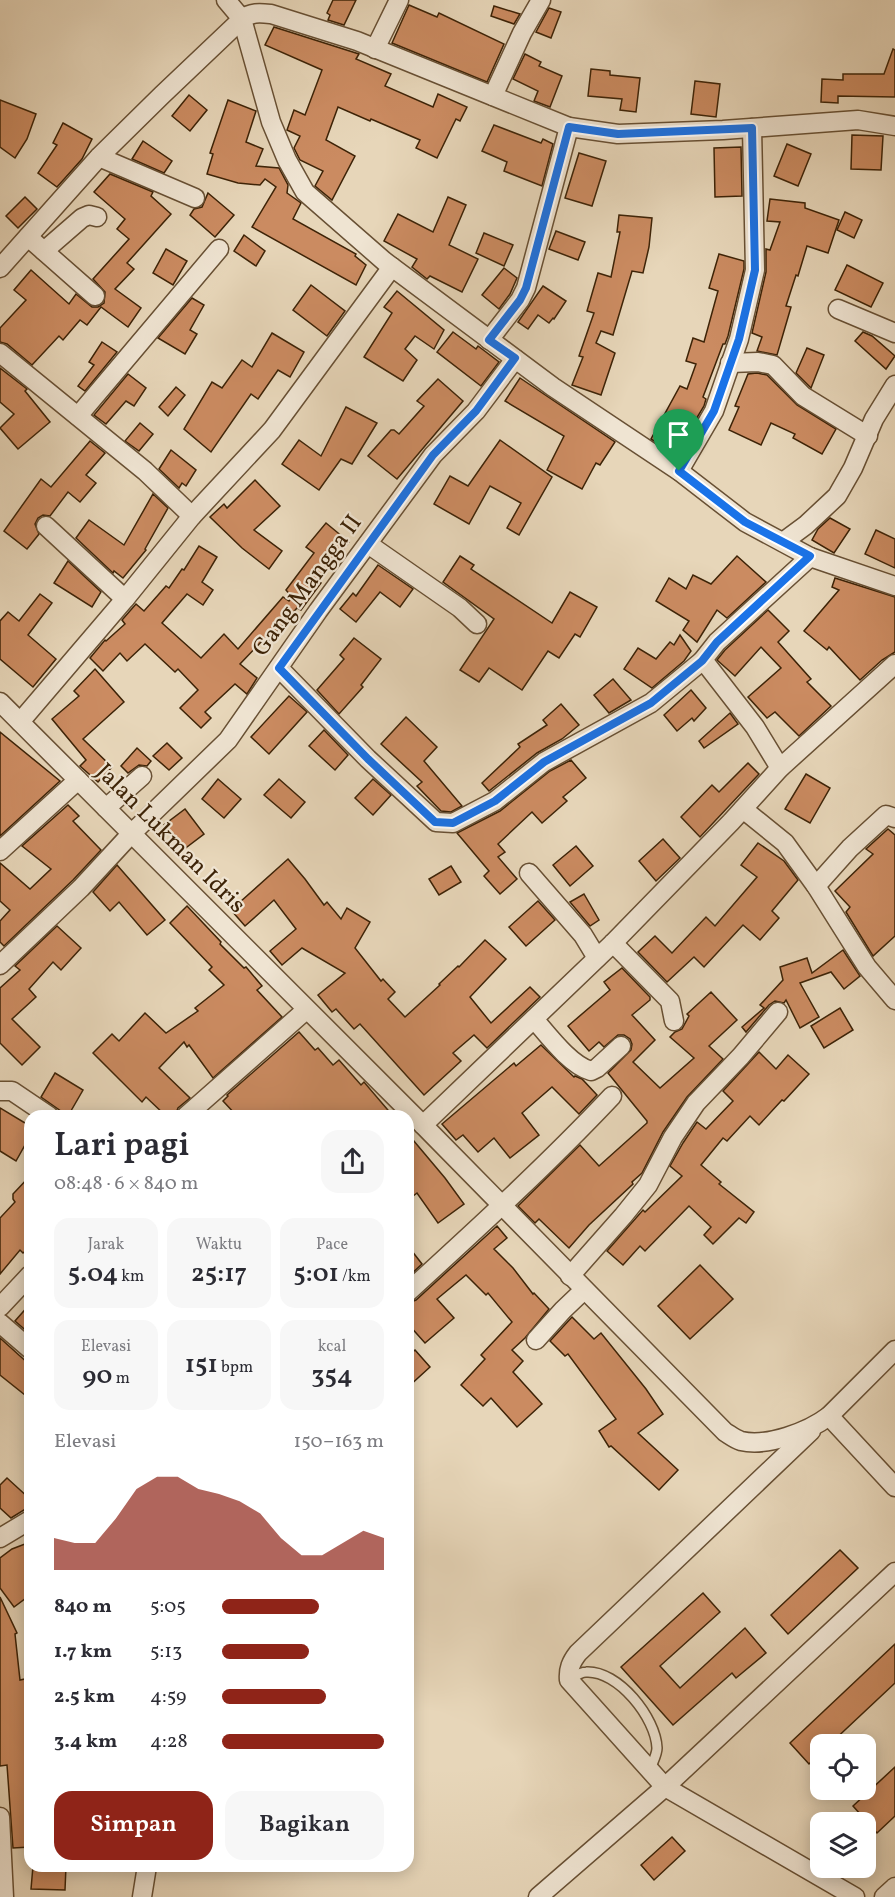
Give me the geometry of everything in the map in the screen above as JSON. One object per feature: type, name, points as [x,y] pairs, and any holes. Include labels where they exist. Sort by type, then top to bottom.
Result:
[{"type":"street","points":[[226,0],[242,20],[271,122],[287,160],[305,192],[392,267],[489,340],[553,387],[679,471],[745,522],[810,556],[895,586]]},
{"type":"street","points":[[375,49],[399,0]]},
{"type":"street","points":[[493,96],[522,33],[541,0]]},
{"type":"street","points":[[2,263],[99,157],[242,20],[256,13],[271,14],[375,49],[569,127],[618,134],[752,128],[858,120],[895,126]]},
{"type":"street","points":[[489,340],[520,300],[526,288],[569,127]]},
{"type":"street","points":[[679,471],[714,411],[739,339],[755,270],[752,128]]},
{"type":"street","points":[[99,157],[195,198]]},
{"type":"street","points":[[44,251],[82,219],[89,215],[97,217]]},
{"type":"street","points":[[28,237],[94,296]]},
{"type":"street","points":[[78,416],[219,249]]},
{"type":"street","points":[[20,722],[192,516],[272,430],[392,267]]},
{"type":"street","points":[[838,309],[895,333]]},
{"type":"street","points":[[0,353],[145,471],[192,516]]},
{"type":"street","name":"Gang Mangga II","points":[[1,962],[81,888],[131,834],[228,740],[433,455],[476,411],[515,358]]},
{"type":"street","points":[[730,363],[758,362],[773,366],[803,396],[868,436]]},
{"type":"street","points":[[783,542],[806,525],[837,496],[868,436],[874,419],[895,385]]},
{"type":"street","points":[[46,526],[125,599]]},
{"type":"street","points":[[368,544],[460,608],[477,624]]},
{"type":"street","points":[[279,668],[368,759],[435,822],[453,823],[495,801],[544,762],[651,703],[702,661],[717,642],[810,556]]},
{"type":"street","points":[[702,661],[755,727],[780,768]]},
{"type":"street","points":[[423,1125],[613,943],[780,768],[895,664]]},
{"type":"street","name":"Jalan Lukman Idris","points":[[0,702],[408,1110]]},
{"type":"street","points":[[106,808],[142,776]]},
{"type":"street","points":[[0,851],[78,780]]},
{"type":"street","points":[[743,809],[785,843],[816,886],[867,967],[895,1000]]},
{"type":"street","points":[[816,886],[870,829],[886,816],[895,818]]},
{"type":"street","points":[[529,873],[583,935],[597,958]]},
{"type":"street","points":[[613,943],[669,1001],[674,1021]]},
{"type":"street","points":[[193,1110],[306,1010]]},
{"type":"street","points":[[570,1275],[648,1185],[673,1137],[696,1103],[741,1056],[778,1012]]},
{"type":"street","points":[[534,1019],[575,1063],[584,1069],[591,1071],[597,1068],[621,1046]]},
{"type":"street","points":[[0,1091],[12,1091],[40,1110]]},
{"type":"street","points":[[414,1287],[503,1206],[568,1143],[612,1096]]},
{"type":"street","name":"Jalan Lukman Idris","points":[[414,1116],[725,1432],[739,1440],[757,1443],[794,1434],[823,1421]]},
{"type":"street","points":[[0,1307],[24,1281]]},
{"type":"street","points":[[536,1340],[584,1290]]},
{"type":"street","points":[[0,1323],[24,1344]]},
{"type":"street","points":[[855,1897],[665,1787],[569,1680],[569,1668],[578,1653],[895,1350]]},
{"type":"street","points":[[823,1421],[895,1487]]},
{"type":"street","points":[[0,1538],[24,1524]]},
{"type":"street","points":[[538,1897],[665,1787],[895,1572]]},
{"type":"street","points":[[0,1817],[4,1897]]},
{"type":"street","points":[[142,1897],[146,1872]]},
{"type":"street","points":[[884,1897],[895,1887]]},
{"type":"lane","points":[[569,1680],[583,1672],[590,1672],[604,1677],[628,1692],[646,1715],[656,1743],[657,1751],[650,1770]]},
{"type":"building","points":[[333,0],[356,0],[344,25],[328,20],[330,15],[327,13]]},
{"type":"building","points":[[409,5],[437,17],[439,13],[504,44],[487,82],[392,43]]},
{"type":"building","points":[[494,6],[520,14],[514,24],[491,16]]},
{"type":"building","points":[[549,8],[561,12],[551,38],[536,32]]},
{"type":"building","points":[[274,27],[359,54],[356,59],[391,74],[385,86],[433,107],[438,94],[467,107],[460,121],[456,119],[437,158],[416,148],[420,140],[338,107],[326,140],[355,156],[332,200],[315,186],[323,171],[300,160],[294,148],[300,136],[287,130],[294,110],[305,115],[322,70],[265,45]]},
{"type":"building","points":[[893,49],[895,50],[895,97],[838,96],[838,103],[821,102],[822,79],[843,80],[843,74],[884,74]]},
{"type":"building","points":[[525,54],[541,62],[539,66],[562,76],[550,107],[534,101],[538,91],[513,79]]},
{"type":"building","points":[[591,69],[610,71],[610,75],[640,78],[636,112],[620,110],[622,99],[588,96]]},
{"type":"building","points":[[695,81],[720,84],[716,117],[691,114]]},
{"type":"building","points":[[189,95],[207,110],[190,131],[172,116]]},
{"type":"building","points":[[0,100],[36,114],[27,139],[15,158],[0,147]]},
{"type":"building","points":[[228,100],[256,111],[246,142],[263,149],[256,166],[279,168],[288,185],[287,193],[301,203],[293,219],[356,254],[355,256],[366,265],[356,285],[252,227],[276,187],[265,179],[260,185],[238,183],[207,174],[213,154],[210,153]]},
{"type":"building","points":[[63,123],[92,139],[82,159],[57,187],[38,173],[57,145],[53,143]]},
{"type":"building","points":[[494,125],[541,143],[543,139],[553,144],[542,186],[504,171],[507,162],[482,151]]},
{"type":"building","points":[[852,135],[883,136],[881,170],[851,169]]},
{"type":"building","points":[[143,141],[172,161],[164,173],[132,159]]},
{"type":"building","points":[[787,144],[811,154],[798,186],[774,176]]},
{"type":"building","points":[[741,147],[742,196],[715,197],[714,148]]},
{"type":"building","points":[[579,153],[606,161],[592,206],[565,198]]},
{"type":"building","points":[[110,174],[153,192],[151,196],[171,214],[127,263],[134,269],[115,289],[141,308],[128,327],[101,307],[87,325],[80,320],[63,340],[59,336],[32,365],[7,344],[0,342],[0,328],[26,300],[14,290],[31,270],[69,304],[76,294],[92,307],[98,307],[104,303],[105,292],[93,279],[129,239],[117,229],[125,219],[94,192]]},
{"type":"building","points":[[208,193],[234,215],[215,237],[190,215],[194,209],[202,207]]},
{"type":"building","points":[[25,197],[37,209],[18,228],[6,216]]},
{"type":"building","points":[[448,197],[466,205],[449,245],[478,259],[462,292],[430,276],[427,279],[412,267],[417,259],[384,241],[398,214],[433,232]]},
{"type":"building","points":[[770,199],[805,203],[805,208],[839,220],[828,253],[807,246],[786,306],[791,307],[777,355],[757,351],[762,337],[752,333],[766,272],[766,249],[770,250],[780,222],[767,221]]},
{"type":"building","points":[[845,212],[862,220],[854,238],[837,230]]},
{"type":"building","points":[[619,215],[652,218],[643,273],[632,271],[613,335],[601,331],[596,343],[615,353],[601,395],[572,385],[583,357],[579,356],[594,313],[587,311],[598,273],[611,277],[620,232],[617,232]]},
{"type":"building","points":[[556,231],[585,242],[578,260],[549,249]]},
{"type":"building","points":[[484,233],[513,245],[504,266],[476,253]]},
{"type":"building","points":[[244,235],[265,251],[256,266],[234,251]]},
{"type":"building","points":[[166,249],[187,261],[173,285],[153,273]]},
{"type":"building","points":[[719,254],[744,261],[744,269],[728,336],[703,397],[706,399],[704,406],[695,421],[691,419],[674,454],[651,439],[680,386],[687,389],[696,364],[686,361],[693,338],[704,342],[718,291],[709,288]]},
{"type":"building","points":[[847,265],[883,283],[871,307],[835,290]]},
{"type":"building","points":[[504,268],[517,278],[510,294],[499,309],[482,295]]},
{"type":"building","points":[[311,285],[345,311],[327,336],[293,310]]},
{"type":"building","points":[[543,286],[566,301],[549,323],[538,315],[528,329],[518,322]]},
{"type":"building","points":[[397,291],[444,330],[434,349],[415,336],[405,349],[417,360],[403,381],[364,357],[392,313],[384,307]]},
{"type":"building","points":[[192,298],[204,305],[190,330],[197,334],[185,354],[158,338]]},
{"type":"building","points":[[453,332],[476,349],[478,346],[499,362],[481,386],[437,352]]},
{"type":"building","points":[[863,332],[872,336],[895,356],[886,369],[855,341]]},
{"type":"building","points":[[272,333],[304,352],[290,377],[278,370],[258,399],[251,394],[211,452],[184,429],[212,382],[222,388],[242,360],[252,367]]},
{"type":"building","points":[[102,342],[117,352],[85,391],[78,386],[94,365],[89,362]]},
{"type":"building","points":[[807,348],[824,355],[811,388],[796,373]]},
{"type":"building","points":[[0,368],[27,389],[25,391],[50,422],[18,449],[0,428],[14,414],[0,402]]},
{"type":"building","points":[[128,374],[146,388],[134,406],[126,401],[106,424],[94,415]]},
{"type":"building","points":[[748,374],[767,375],[797,405],[836,429],[822,454],[793,438],[795,434],[771,423],[761,445],[729,430],[739,407],[735,406]]},
{"type":"building","points":[[520,378],[615,442],[600,465],[596,463],[582,489],[547,470],[564,436],[505,401]]},
{"type":"building","points":[[438,379],[463,401],[397,479],[368,456],[391,430],[399,434],[424,406],[417,401]]},
{"type":"building","points":[[176,387],[185,395],[168,416],[159,407]]},
{"type":"building","points":[[346,407],[377,423],[352,464],[341,459],[319,490],[282,464],[299,440],[321,456]]},
{"type":"building","points":[[140,423],[153,434],[139,451],[125,441]]},
{"type":"building","points":[[500,440],[552,477],[519,535],[507,528],[521,503],[490,486],[469,524],[434,504],[450,476],[468,486]]},
{"type":"building","points":[[90,441],[105,453],[86,475],[96,483],[80,502],[68,492],[50,516],[43,515],[38,518],[35,524],[39,534],[27,549],[4,531],[41,479],[51,487]]},
{"type":"building","points":[[171,450],[196,470],[186,486],[182,483],[179,488],[159,469]]},
{"type":"building","points":[[255,480],[280,506],[254,530],[282,551],[269,569],[242,548],[210,517],[224,504],[227,508]]},
{"type":"building","points":[[153,494],[168,508],[146,550],[123,578],[114,571],[113,573],[76,538],[89,520],[124,545]]},
{"type":"building","points":[[830,518],[850,529],[834,553],[812,540],[818,529]]},
{"type":"building","points":[[326,523],[349,542],[318,581],[321,583],[301,610],[297,608],[266,644],[262,641],[240,664],[257,678],[247,694],[235,684],[205,712],[211,718],[201,728],[180,708],[198,690],[178,669],[175,672],[145,644],[127,661],[120,653],[103,671],[90,658],[105,640],[125,624],[122,620],[136,604],[144,611],[166,586],[169,588],[199,546],[217,557],[202,582],[213,590],[203,605],[187,594],[162,623],[201,658],[224,634],[238,649],[283,597],[289,601],[292,597],[286,590],[314,553],[306,547]]},
{"type":"building","points":[[876,530],[895,539],[895,568],[865,554]]},
{"type":"building","points":[[460,556],[474,565],[471,569],[552,623],[570,592],[597,607],[580,637],[575,634],[559,658],[548,651],[522,690],[489,668],[479,682],[460,670],[494,619],[443,582]]},
{"type":"building","points":[[737,556],[766,582],[727,618],[717,610],[697,642],[683,630],[689,621],[656,601],[669,578],[686,589],[693,575],[711,584]]},
{"type":"building","points":[[68,561],[101,592],[92,607],[54,583]]},
{"type":"building","points":[[378,565],[413,589],[400,607],[380,592],[356,622],[340,609],[353,593],[356,596]]},
{"type":"building","points":[[835,578],[895,597],[895,652],[882,660],[860,680],[829,647],[827,650],[804,631],[839,590],[832,587]]},
{"type":"building","points":[[40,594],[52,603],[28,635],[56,659],[33,687],[0,659],[0,621],[8,612],[19,621]]},
{"type":"building","points":[[768,610],[789,631],[778,642],[811,679],[807,682],[831,706],[799,736],[775,712],[767,718],[748,697],[781,668],[761,647],[735,676],[717,660]]},
{"type":"building","points":[[680,635],[691,651],[684,661],[652,688],[624,669],[638,648],[656,659],[670,642],[674,645]]},
{"type":"building","points":[[354,638],[381,659],[361,685],[363,687],[339,714],[317,690],[344,659],[340,655]]},
{"type":"building","points":[[95,669],[124,702],[83,739],[112,767],[98,782],[80,766],[86,760],[52,719],[79,696],[74,691]]},
{"type":"building","points":[[613,679],[631,700],[609,713],[594,695]]},
{"type":"building","points":[[691,690],[706,708],[694,721],[692,718],[677,731],[664,715]]},
{"type":"building","points":[[289,696],[307,712],[269,754],[251,737]]},
{"type":"building","points":[[561,704],[579,725],[562,739],[537,753],[489,791],[482,783],[520,747],[518,744],[547,725],[543,720]]},
{"type":"building","points":[[730,713],[738,724],[704,748],[699,741]]},
{"type":"building","points":[[406,717],[437,747],[424,761],[462,806],[451,812],[441,811],[417,786],[422,782],[381,744]]},
{"type":"building","points":[[324,730],[348,755],[335,770],[309,746]]},
{"type":"building","points":[[0,732],[60,781],[0,836]]},
{"type":"building","points":[[167,743],[182,758],[169,770],[153,756]]},
{"type":"building","points":[[137,748],[151,761],[147,766],[139,765],[128,773],[121,766]]},
{"type":"building","points":[[571,760],[586,778],[563,797],[567,801],[542,823],[532,812],[498,844],[505,852],[498,857],[517,879],[500,894],[484,876],[489,871],[457,833],[500,811],[550,771]]},
{"type":"building","points":[[748,763],[759,774],[700,837],[681,817],[712,785],[719,792]]},
{"type":"building","points":[[806,774],[830,788],[810,823],[785,809]]},
{"type":"building","points":[[218,779],[241,799],[224,818],[202,799]]},
{"type":"building","points":[[279,779],[305,802],[291,818],[264,795]]},
{"type":"building","points":[[373,779],[391,795],[373,815],[355,798]]},
{"type":"building","points":[[68,805],[79,816],[73,821],[101,850],[4,946],[0,942],[0,921],[10,910],[0,901],[0,863],[30,889],[51,869],[22,846]]},
{"type":"building","points":[[185,809],[204,834],[183,850],[164,825]]},
{"type":"building","points":[[888,829],[895,835],[895,936],[873,956],[846,912],[850,907],[835,891],[873,854],[866,849]]},
{"type":"building","points":[[663,839],[680,858],[656,881],[639,861]]},
{"type":"building","points":[[758,843],[784,861],[798,880],[772,911],[779,918],[760,940],[743,925],[704,967],[694,957],[667,982],[638,952],[655,936],[672,953],[706,917],[715,926],[757,877],[741,865]]},
{"type":"building","points":[[576,846],[593,866],[570,886],[553,865]]},
{"type":"building","points":[[288,859],[324,905],[327,902],[341,919],[347,908],[370,922],[355,948],[381,981],[383,979],[395,992],[388,999],[405,1017],[485,940],[506,959],[470,997],[491,1023],[530,987],[540,997],[487,1048],[474,1035],[453,1053],[461,1061],[424,1095],[360,1024],[354,1029],[336,1009],[332,1012],[318,995],[345,973],[302,948],[282,965],[270,951],[296,929],[274,900],[245,926],[231,910]]},
{"type":"building","points":[[117,865],[165,920],[147,935],[119,902],[110,911],[93,892]]},
{"type":"building","points":[[451,866],[461,882],[439,895],[429,879]]},
{"type":"building","points":[[584,894],[599,920],[590,926],[570,902]]},
{"type":"building","points":[[538,901],[555,920],[526,946],[509,927]]},
{"type":"building","points":[[187,906],[221,942],[220,944],[244,968],[246,967],[262,986],[257,990],[282,1017],[213,1078],[189,1045],[187,1047],[184,1042],[159,1068],[190,1098],[177,1110],[160,1110],[146,1097],[142,1102],[93,1053],[112,1034],[119,1041],[145,1013],[166,1033],[198,1011],[195,1008],[224,985],[209,970],[212,967],[170,923]]},
{"type":"building","points":[[57,926],[81,948],[61,970],[53,962],[29,989],[36,997],[12,1019],[40,1047],[22,1065],[0,1043],[0,988],[20,970],[15,966]]},
{"type":"building","points":[[843,950],[860,976],[844,989],[831,972],[800,983],[819,1017],[800,1028],[786,1000],[784,1003],[775,1001],[746,1032],[742,1027],[764,1008],[760,1005],[783,980],[780,967],[807,958],[812,973]]},
{"type":"building","points":[[622,968],[650,997],[650,1000],[632,1015],[655,1040],[633,1062],[660,1088],[694,1058],[670,1037],[682,1029],[689,1016],[687,1014],[711,992],[737,1020],[709,1046],[723,1059],[687,1097],[663,1132],[642,1173],[569,1248],[539,1219],[535,1223],[518,1206],[580,1145],[599,1166],[647,1123],[608,1073],[631,1050],[630,1039],[624,1035],[618,1035],[604,1047],[599,1042],[589,1051],[568,1026],[610,990],[604,982]]},
{"type":"building","points":[[840,1008],[853,1030],[824,1048],[811,1026]]},
{"type":"building","points":[[299,1032],[333,1065],[339,1060],[361,1085],[364,1082],[388,1110],[231,1110],[223,1101]]},
{"type":"building","points":[[541,1045],[574,1077],[582,1079],[597,1095],[579,1114],[552,1087],[522,1113],[539,1135],[510,1158],[494,1138],[478,1152],[463,1135],[456,1140],[442,1124],[514,1063],[516,1066]]},
{"type":"building","points":[[759,1052],[776,1069],[788,1055],[809,1074],[759,1125],[750,1116],[727,1141],[723,1138],[701,1165],[721,1182],[719,1184],[754,1212],[746,1223],[739,1218],[713,1244],[704,1235],[711,1227],[689,1206],[645,1251],[640,1246],[623,1265],[607,1251],[643,1210],[645,1212],[682,1176],[670,1166],[683,1143],[697,1122],[706,1129],[733,1101],[723,1091]]},
{"type":"building","points":[[55,1073],[83,1090],[71,1110],[59,1110],[41,1097]]},
{"type":"building","points":[[0,1108],[24,1122],[24,1147],[16,1161],[0,1151]]},
{"type":"building","points":[[414,1141],[464,1204],[438,1223],[417,1193],[414,1195]]},
{"type":"building","points":[[24,1182],[24,1252],[20,1250],[0,1274],[0,1218],[15,1202],[13,1194]]},
{"type":"building","points":[[497,1226],[507,1238],[494,1249],[549,1309],[512,1350],[523,1361],[513,1372],[542,1404],[517,1427],[491,1398],[483,1406],[461,1385],[485,1359],[481,1355],[512,1322],[488,1293],[486,1295],[466,1275],[437,1299],[454,1318],[425,1343],[414,1331],[414,1301]]},
{"type":"building","points":[[414,1254],[422,1264],[414,1271]]},
{"type":"building","points":[[700,1265],[733,1299],[690,1339],[658,1306]]},
{"type":"building","points":[[24,1311],[24,1329],[15,1321]]},
{"type":"building","points":[[572,1317],[594,1339],[601,1333],[663,1414],[638,1433],[678,1470],[659,1490],[611,1446],[609,1447],[599,1431],[616,1419],[568,1354],[565,1356],[550,1341]]},
{"type":"building","points":[[0,1338],[24,1360],[24,1394],[0,1375]]},
{"type":"building","points":[[414,1351],[430,1367],[414,1382]]},
{"type":"building","points":[[7,1478],[24,1494],[24,1510],[11,1518],[0,1508],[0,1485]]},
{"type":"building","points":[[24,1544],[24,1600],[14,1607],[0,1588],[0,1558],[12,1549]]},
{"type":"building","points":[[840,1550],[858,1568],[788,1634],[771,1615]]},
{"type":"building","points":[[703,1593],[720,1612],[660,1666],[680,1688],[745,1628],[766,1653],[736,1678],[732,1673],[673,1725],[621,1667]]},
{"type":"building","points":[[0,1597],[17,1633],[15,1634],[20,1680],[24,1679],[24,1847],[13,1848],[7,1765],[0,1766]]},
{"type":"building","points":[[895,1644],[895,1683],[841,1734],[810,1734],[809,1764],[790,1743]]},
{"type":"building","points":[[895,1767],[895,1816],[877,1833],[876,1812],[858,1812],[853,1806],[859,1800],[876,1800],[876,1785]]},
{"type":"building","points":[[672,1837],[685,1851],[654,1880],[641,1865]]},
{"type":"building","points":[[32,1872],[66,1872],[65,1890],[31,1889]]},
{"type":"route","points":[[569,127],[618,134],[752,128],[755,270],[739,339],[714,411],[679,471],[745,522],[810,556],[717,642],[702,661],[651,703],[544,762],[495,801],[460,820],[445,824],[435,822],[368,759],[279,668],[433,455],[476,411],[515,358],[489,340],[520,300],[526,288],[569,127]]}]
